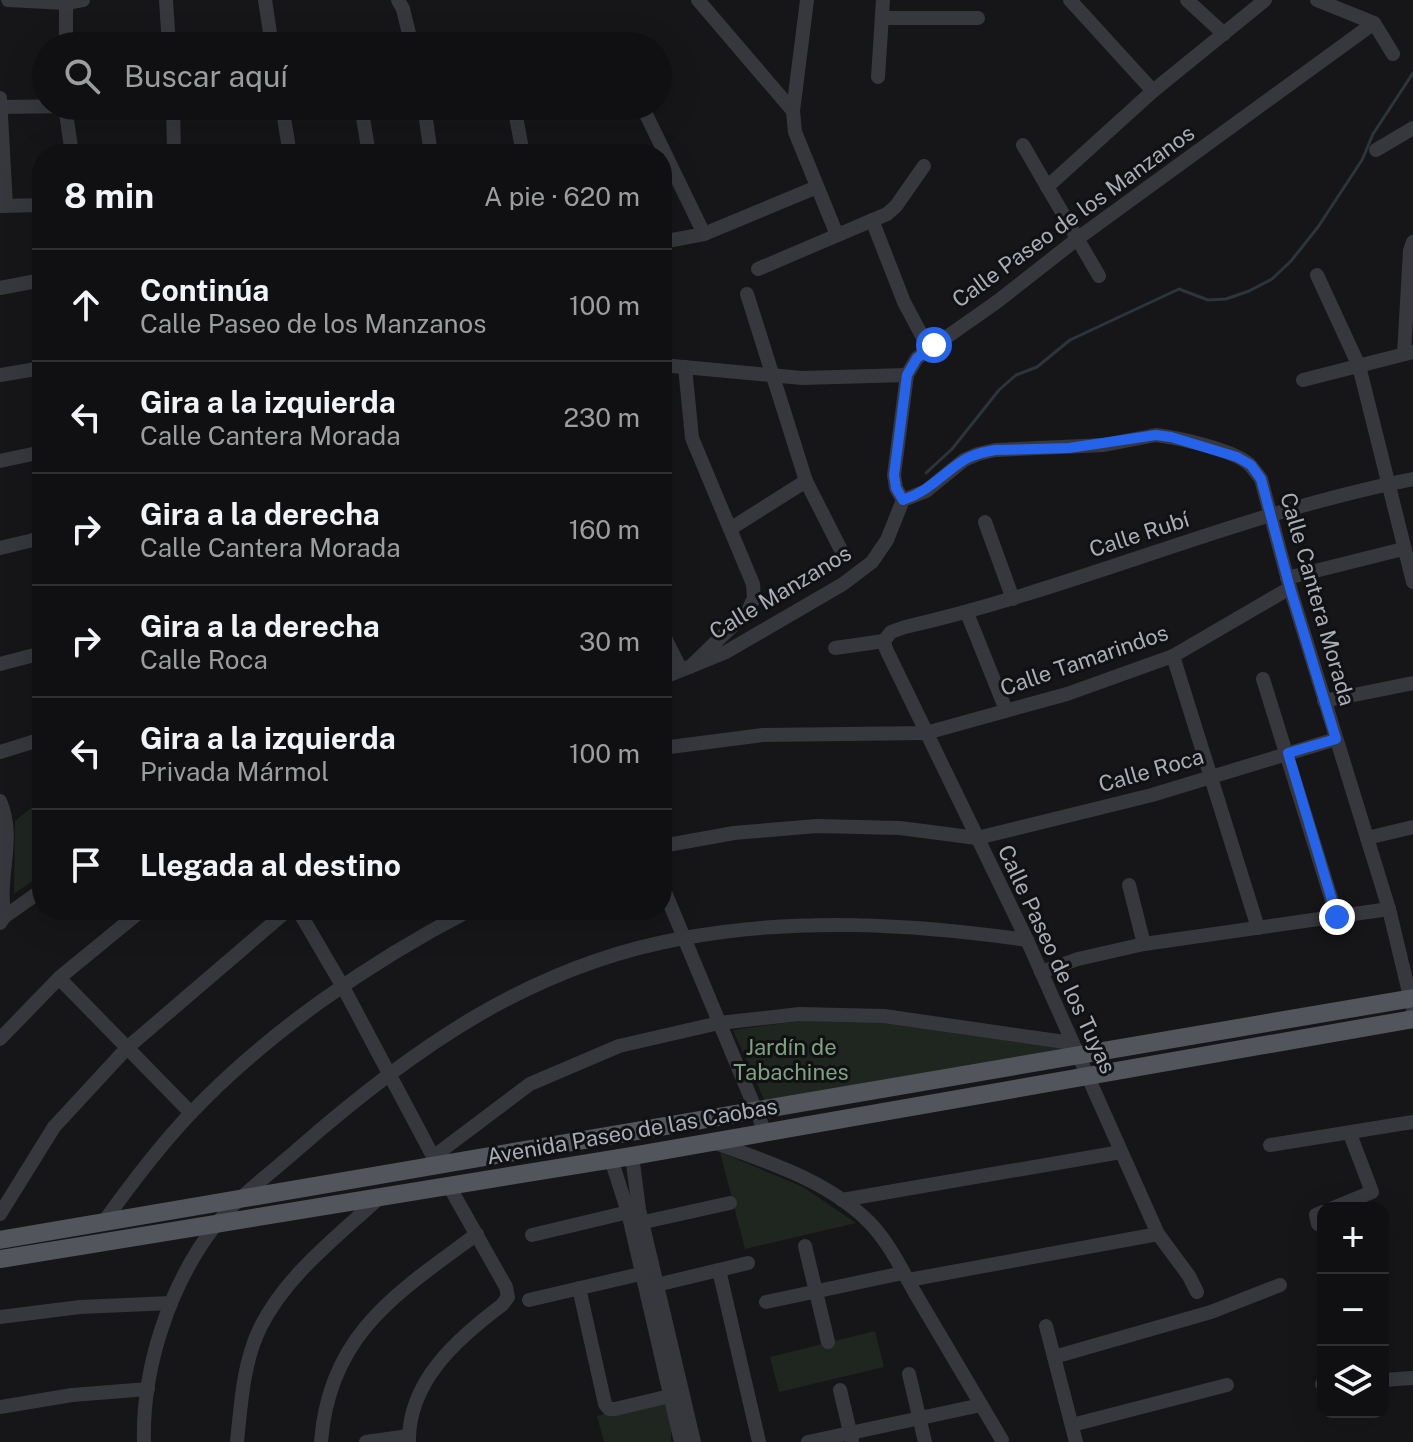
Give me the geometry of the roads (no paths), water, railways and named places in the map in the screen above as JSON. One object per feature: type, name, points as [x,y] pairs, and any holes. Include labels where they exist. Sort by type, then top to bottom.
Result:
[{"type":"main road","name":"Avenida Paseo de las Caobas","points":[[0,1240],[435,1161],[521,1150],[756,1109],[1075,1049],[1412,1002]]},
{"type":"main road","name":"Avenida Paseo de las Caobas","points":[[0,1259],[214,1226],[380,1196],[632,1161],[765,1132],[1413,1019]]},
{"type":"main road","points":[[521,1150],[526,1174]]},
{"type":"street","points":[[8,0],[83,0]]},
{"type":"street","points":[[166,0],[168,32]]},
{"type":"street","points":[[265,0],[270,32]]},
{"type":"street","points":[[398,0],[409,32]]},
{"type":"street","points":[[698,0],[793,111]]},
{"type":"street","points":[[807,0],[793,111],[795,132],[837,235]]},
{"type":"street","points":[[878,77],[883,0]]},
{"type":"street","points":[[1070,0],[1153,91]]},
{"type":"street","points":[[1187,0],[1224,34]]},
{"type":"street","points":[[1047,187],[1153,91],[1265,0]]},
{"type":"street","points":[[1317,0],[1374,23],[1393,54]]},
{"type":"street","points":[[66,2],[66,32]]},
{"type":"street","points":[[882,18],[978,18]]},
{"type":"street","name":"Calle Paseo de los Manzanos","points":[[907,375],[917,358],[1374,23]]},
{"type":"street","points":[[0,98],[3,206],[32,205]]},
{"type":"street","points":[[0,107],[32,107]]},
{"type":"street","points":[[69,120],[71,144]]},
{"type":"street","points":[[173,120],[174,144]]},
{"type":"street","points":[[284,120],[288,144]]},
{"type":"street","points":[[363,120],[367,144]]},
{"type":"street","points":[[426,120],[430,144]]},
{"type":"street","points":[[517,120],[521,144]]},
{"type":"street","points":[[649,120],[660,144]]},
{"type":"street","points":[[1376,150],[1413,128]]},
{"type":"street","points":[[1023,145],[1099,276]]},
{"type":"street","points":[[758,269],[887,214],[924,166]]},
{"type":"street","points":[[672,168],[704,234]]},
{"type":"street","points":[[672,240],[704,234],[817,187]]},
{"type":"street","points":[[872,220],[904,302],[929,349]]},
{"type":"street","points":[[1303,380],[1409,353],[1413,242]]},
{"type":"street","points":[[1317,275],[1359,366],[1413,582]]},
{"type":"street","points":[[0,288],[32,282]]},
{"type":"street","points":[[747,294],[806,481],[841,550]]},
{"type":"street","points":[[672,366],[802,378],[907,375],[894,475],[896,488],[903,500]]},
{"type":"street","points":[[685,367],[692,438],[730,529],[806,481]]},
{"type":"street","points":[[0,375],[32,370]]},
{"type":"street","name":"Calle Cantera Morada","points":[[903,500],[926,491],[964,460],[995,450],[1104,445],[1156,435],[1237,457],[1251,465],[1261,479],[1288,583],[1389,909],[1412,1002]]},
{"type":"street","points":[[0,461],[32,454]]},
{"type":"street","name":"Calle Rubí","points":[[835,648],[884,641],[891,632],[905,627],[1013,599],[1270,513],[1413,479]]},
{"type":"street","name":"Calle Manzanos","points":[[672,674],[726,652],[843,584],[872,562],[887,540],[903,500]]},
{"type":"street","points":[[985,522],[1013,599]]},
{"type":"street","name":"Calle Manzanos","points":[[685,668],[748,611],[754,598],[753,584],[730,529]]},
{"type":"street","points":[[0,548],[32,540]]},
{"type":"street","name":"Calle Tamarindos","points":[[672,747],[763,735],[926,733],[1067,694],[1173,656],[1288,583],[1403,549]]},
{"type":"street","points":[[967,613],[1006,710]]},
{"type":"street","name":"Calle Paseo de los Tuyas","points":[[884,641],[1027,940],[1158,1234],[1197,1292]]},
{"type":"street","points":[[672,648],[685,668]]},
{"type":"street","points":[[0,664],[32,656]]},
{"type":"street","points":[[1173,656],[1258,928]]},
{"type":"street","points":[[1263,679],[1337,917]]},
{"type":"street","points":[[1324,701],[1413,683]]},
{"type":"street","name":"Calle Roca","points":[[977,838],[1152,795],[1336,739]]},
{"type":"street","points":[[0,752],[32,742]]},
{"type":"street","points":[[0,801],[6,816],[9,848],[1,883],[2,920]]},
{"type":"street","points":[[672,844],[734,833],[817,826],[900,828],[977,838]]},
{"type":"street","points":[[1367,838],[1413,827]]},
{"type":"street","points":[[1129,885],[1144,944]]},
{"type":"street","points":[[2,920],[32,898]]},
{"type":"street","points":[[672,909],[765,1132]]},
{"type":"street","points":[[1041,972],[1078,959],[1144,944],[1389,909]]},
{"type":"street","points":[[0,1039],[59,978],[130,920]]},
{"type":"street","points":[[0,1214],[54,1127],[127,1048],[276,920]]},
{"type":"street","points":[[304,920],[390,1073],[435,1161],[530,1084],[619,1046],[719,1023],[800,1014],[884,1016],[1075,1049]]},
{"type":"street","points":[[103,1223],[143,1167],[191,1113],[268,1042],[343,987],[425,933],[450,920]]},
{"type":"street","points":[[144,1442],[148,1389],[171,1303],[214,1226],[352,1102],[443,1034],[558,974],[620,953],[684,938],[820,924],[889,925],[1027,940]]},
{"type":"street","points":[[59,978],[191,1113]]},
{"type":"street","points":[[1270,1145],[1413,1122]]},
{"type":"street","points":[[1348,1202],[1372,1192],[1350,1134]]},
{"type":"street","points":[[712,1142],[779,1166],[842,1200],[871,1223],[1002,1440]]},
{"type":"street","points":[[842,1200],[1121,1152]]},
{"type":"street","points":[[632,1161],[635,1217],[676,1395],[681,1442]]},
{"type":"street","points":[[613,1164],[635,1217]]},
{"type":"street","points":[[366,1442],[409,1439],[419,1395],[441,1357],[508,1297],[506,1287],[449,1186]]},
{"type":"street","points":[[237,1442],[242,1387],[260,1328],[292,1280],[380,1196]]},
{"type":"street","points":[[532,1235],[730,1203]]},
{"type":"street","points":[[321,1442],[323,1412],[334,1379],[352,1342],[378,1313],[477,1234]]},
{"type":"street","points":[[766,1302],[1158,1234]]},
{"type":"street","points":[[805,1246],[828,1342]]},
{"type":"street","points":[[529,1300],[579,1288],[719,1270],[748,1263]]},
{"type":"street","points":[[719,1270],[759,1442]]},
{"type":"street","points":[[1054,1357],[1211,1312],[1280,1285]]},
{"type":"street","points":[[579,1288],[605,1404],[609,1409],[676,1395]]},
{"type":"street","points":[[0,1317],[80,1307],[171,1303]]},
{"type":"street","points":[[1046,1326],[1076,1442]]},
{"type":"street","points":[[909,1374],[925,1442]]},
{"type":"street","points":[[1389,1380],[1413,1378]]},
{"type":"street","points":[[1072,1425],[1227,1385]]},
{"type":"street","points":[[0,1407],[72,1395],[148,1389]]},
{"type":"street","points":[[840,1390],[852,1437]]},
{"type":"street","points":[[676,1395],[694,1442]]},
{"type":"street","points":[[808,1442],[852,1437],[981,1405]]},
{"type":"waterway","points":[[926,473],[952,449],[999,390],[1016,375],[1037,367],[1070,340],[1179,289],[1208,300],[1226,299],[1272,279],[1318,227],[1413,73]]},
{"type":"park label","name":"Jardín de Tabachines","points":[[791,1060]]}]
